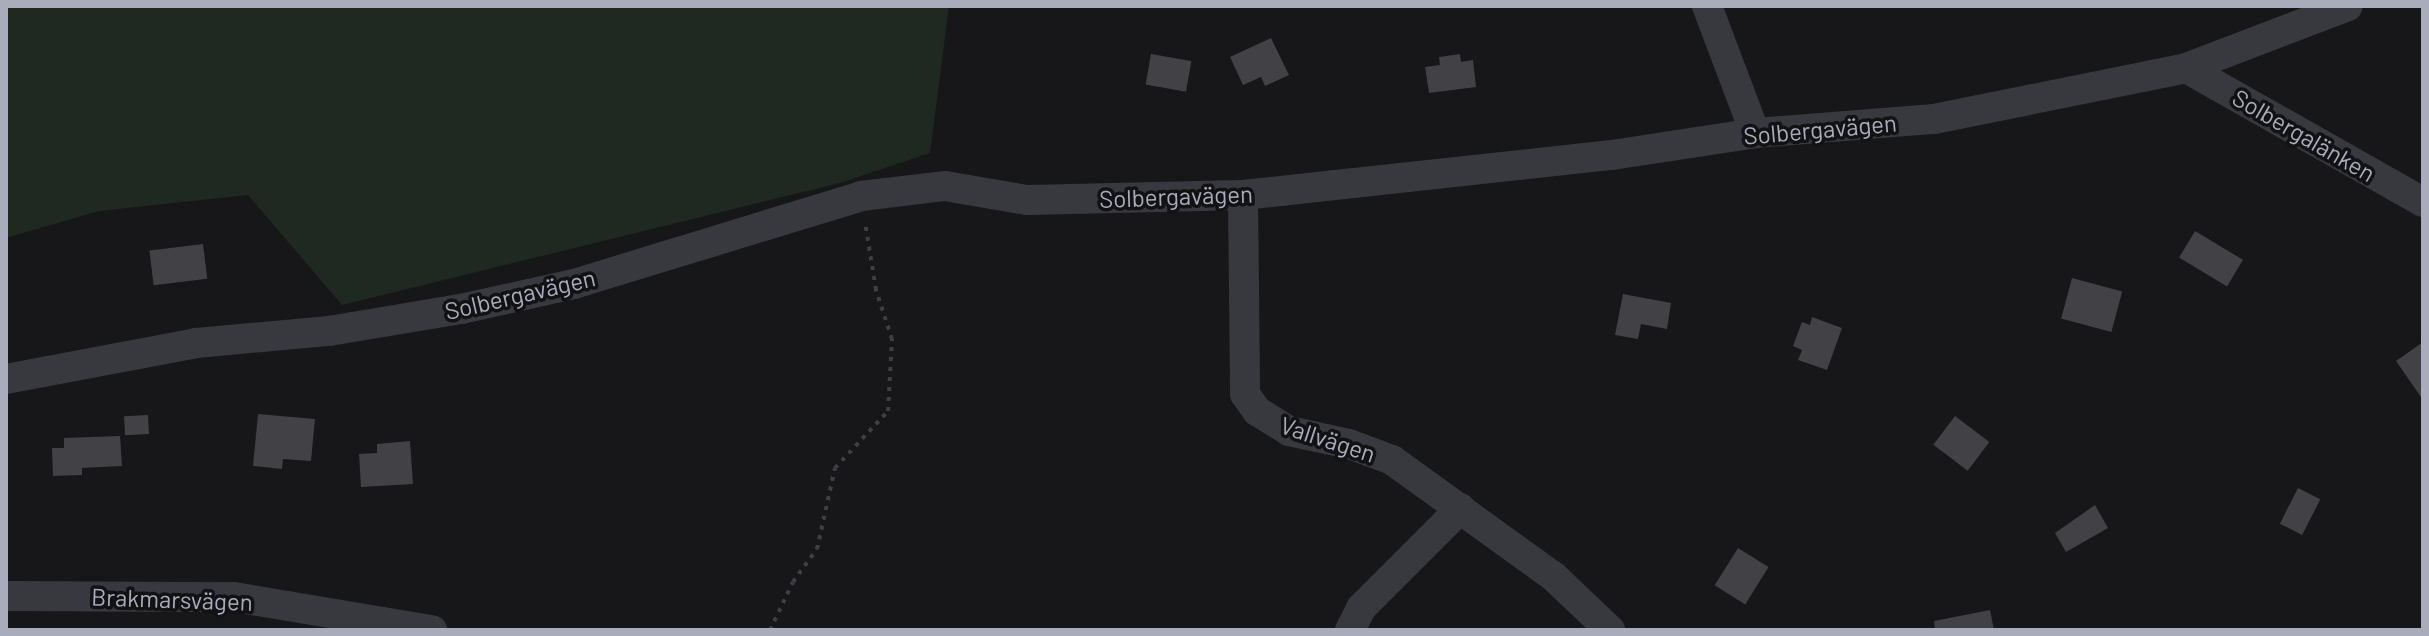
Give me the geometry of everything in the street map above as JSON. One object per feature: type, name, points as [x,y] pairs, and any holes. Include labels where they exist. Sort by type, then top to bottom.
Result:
[{"type":"street","points":[[1707,6],[1755,133]]},
{"type":"street","name":"Solbergavägen","points":[[6,379],[196,343],[329,331],[475,306],[574,284],[861,196],[945,186],[1027,200],[1243,195],[1612,155],[1755,133],[1934,119],[2186,68],[2348,6]]},
{"type":"street","name":"Solbergalänken","points":[[2186,68],[2423,202]]},
{"type":"street","name":"Vallvägen","points":[[1243,195],[1245,394],[1257,411],[1289,431],[1349,444],[1392,460],[1553,576],[1610,630]]},
{"type":"street","points":[[1350,630],[1361,608],[1461,508]]},
{"type":"street","name":"Brakmarsvägen","points":[[6,596],[234,597],[432,630]]},
{"type":"path","points":[[770,630],[793,582],[817,549],[835,468],[888,411],[893,388],[892,339],[876,290],[861,196]]},
{"type":"shaded area","points":[[6,6],[949,6],[930,153],[840,183],[342,305],[248,195],[99,211],[6,238]]},
{"type":"building","points":[[1271,38],[1289,75],[1265,86],[1261,77],[1243,85],[1230,57]]},
{"type":"building","points":[[1151,54],[1191,61],[1186,92],[1146,85]]},
{"type":"building","points":[[1460,54],[1461,62],[1473,60],[1476,87],[1429,93],[1425,67],[1440,65],[1439,57]]},
{"type":"building","points":[[2195,231],[2243,260],[2227,286],[2179,258]]},
{"type":"building","points":[[203,244],[207,279],[154,285],[149,251]]},
{"type":"building","points":[[2072,278],[2122,291],[2111,332],[2061,319]]},
{"type":"building","points":[[1623,294],[1671,303],[1667,329],[1641,324],[1638,339],[1615,335]]},
{"type":"building","points":[[1812,317],[1842,328],[1827,370],[1798,360],[1802,350],[1793,346],[1802,322],[1810,325]]},
{"type":"building","points":[[2423,342],[2423,400],[2396,361]]},
{"type":"building","points":[[258,414],[315,419],[311,461],[283,459],[282,469],[253,466]]},
{"type":"building","points":[[148,415],[149,434],[125,435],[124,416]]},
{"type":"building","points":[[1955,416],[1989,442],[1968,471],[1933,445]]},
{"type":"building","points":[[120,436],[122,466],[82,468],[82,475],[53,476],[52,448],[64,448],[64,438]]},
{"type":"building","points":[[410,441],[413,484],[361,487],[359,454],[377,453],[377,444]]},
{"type":"building","points":[[2298,488],[2320,499],[2302,535],[2280,524]]},
{"type":"building","points":[[2095,505],[2108,528],[2066,552],[2055,533]]},
{"type":"building","points":[[1738,548],[1769,567],[1745,604],[1715,585]]},
{"type":"building","points":[[1990,610],[1994,630],[1935,630],[1934,621]]}]
